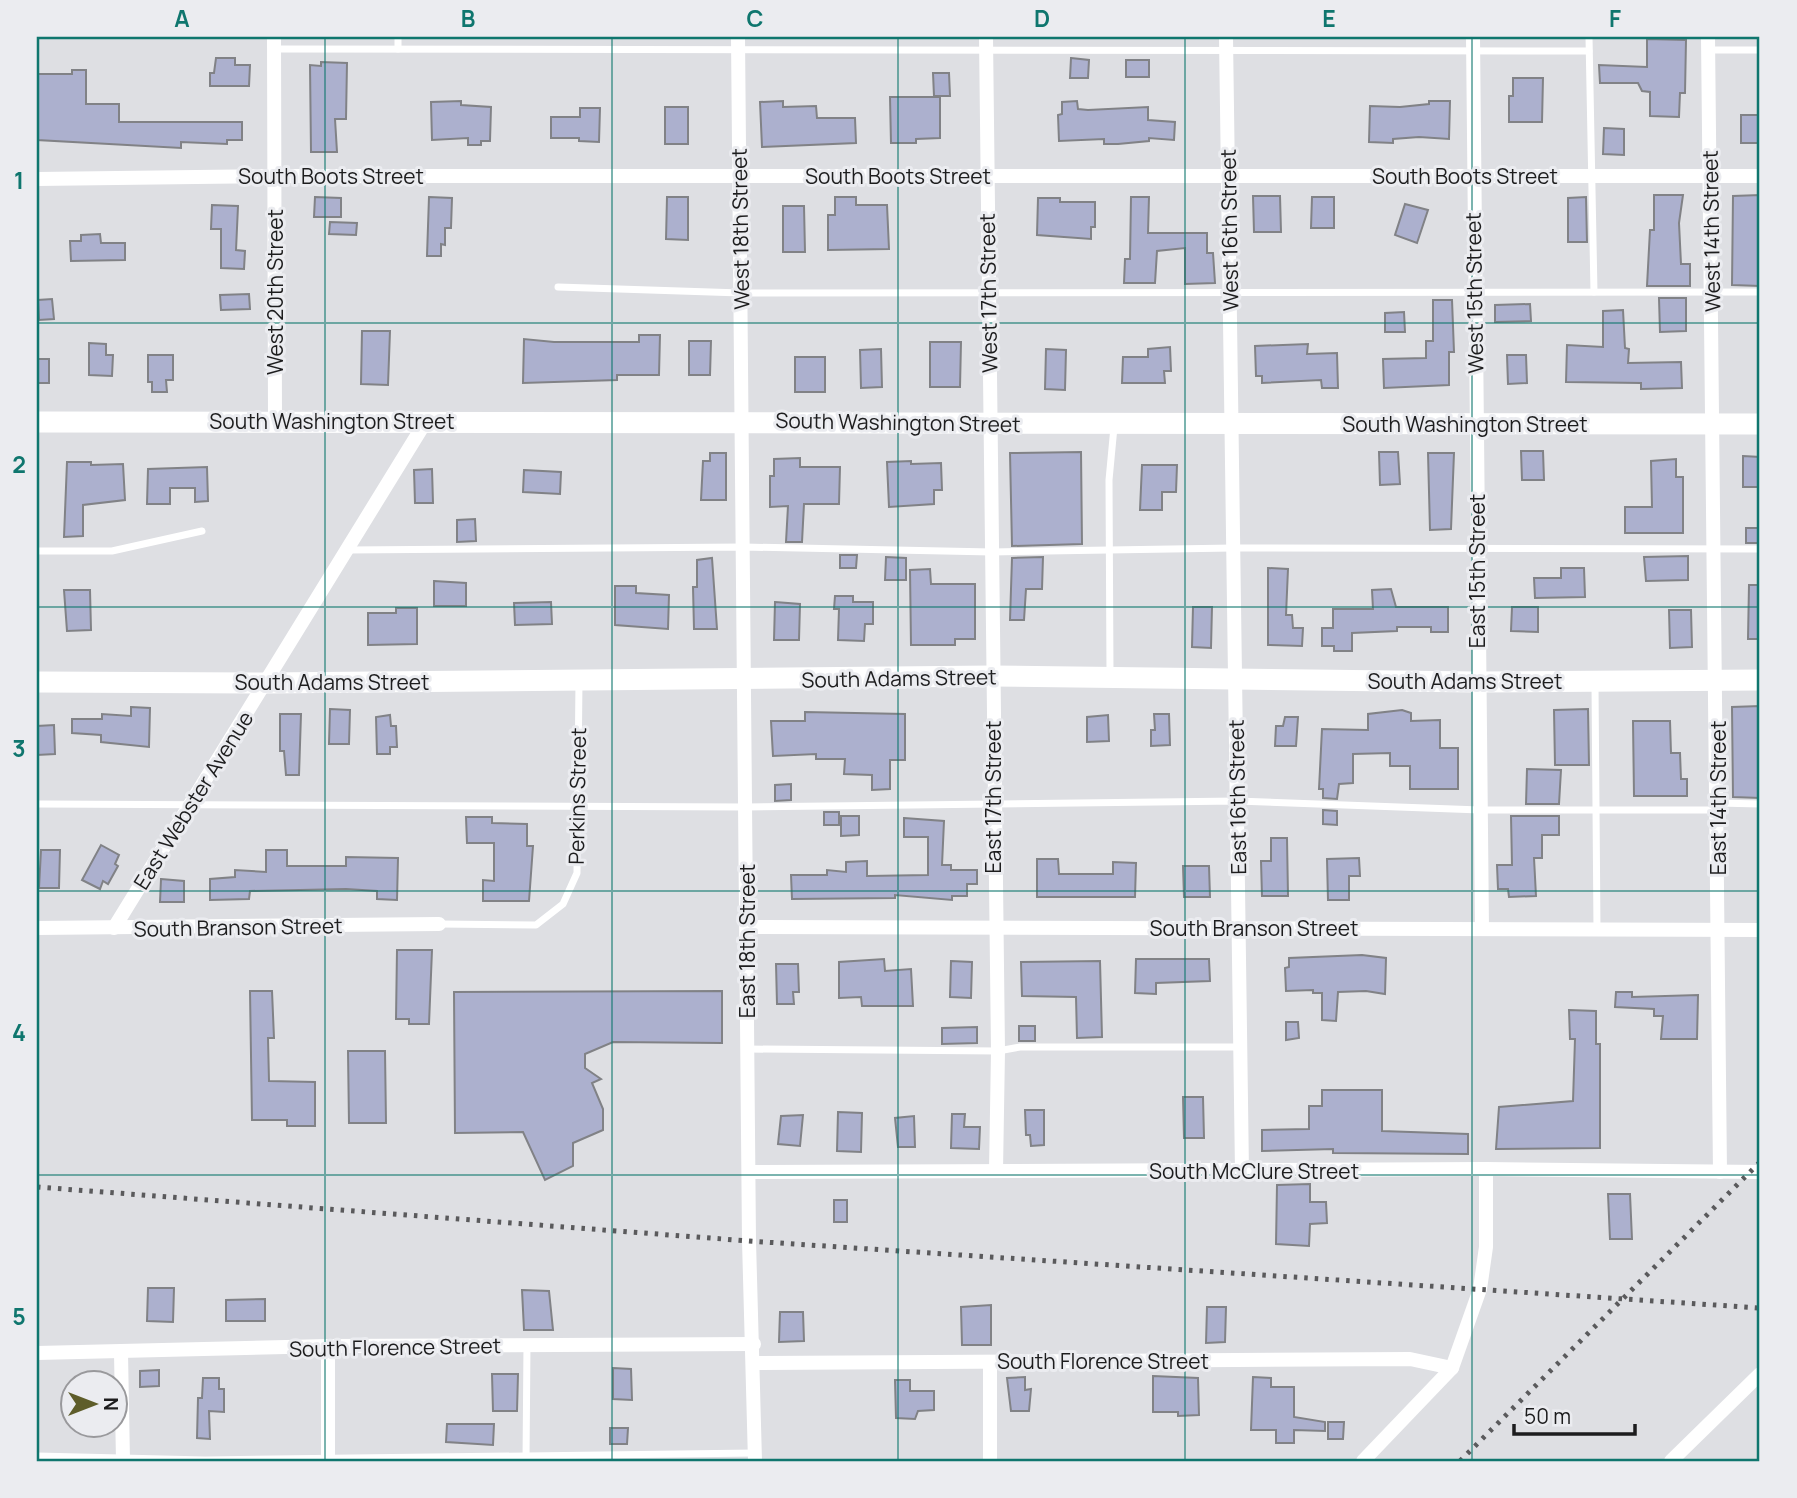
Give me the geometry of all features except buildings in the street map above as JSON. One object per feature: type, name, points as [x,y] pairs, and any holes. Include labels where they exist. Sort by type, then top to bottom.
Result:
[{"type":"main road","name":"South Washington Street","points":[[37,422],[1760,424]]},
{"type":"main road","name":"South Adams Street","points":[[37,682],[265,683],[992,676],[1477,682],[1760,680]]},
{"type":"street","name":"West 17th Street","points":[[986,37],[990,424]]},
{"type":"street","name":"West 20th Street","points":[[274,43],[275,421]]},
{"type":"street","name":"West 18th Street","points":[[738,43],[743,421]]},
{"type":"street","name":"West 16th Street","points":[[1226,43],[1231,423]]},
{"type":"street","name":"West 14th Street","points":[[1708,43],[1713,424]]},
{"type":"street","name":"West 15th Street","points":[[1473,44],[1476,424]]},
{"type":"street","name":"South Boots Street","points":[[37,179],[274,176],[1760,176]]},
{"type":"street","name":"East Webster Avenue","points":[[114,928],[426,421]]},
{"type":"street","name":"East 18th Street","points":[[743,421],[749,1172],[755,1457]]},
{"type":"street","name":"East 16th Street","points":[[1231,423],[1242,1172]]},
{"type":"street","name":"East 17th Street","points":[[990,424],[994,927],[998,1051],[996,1171]]},
{"type":"street","name":"East 15th Street","points":[[1476,424],[1482,929]]},
{"type":"street","name":"East 14th Street","points":[[1713,424],[1720,1172]]},
{"type":"street","name":"South Branson Street","points":[[37,928],[439,924]]},
{"type":"street","name":"South Branson Street","points":[[747,926],[1760,930]]},
{"type":"street","name":"South McClure Street","points":[[749,1172],[1486,1169],[1760,1172]]},
{"type":"street","points":[[1363,1461],[1452,1368],[1480,1289],[1486,1247],[1486,1169]]},
{"type":"street","name":"South Florence Street","points":[[37,1353],[327,1346],[754,1345]]},
{"type":"street","points":[[327,1346],[328,1459]]},
{"type":"street","points":[[121,1353],[123,1459]]},
{"type":"street","name":"South Florence Street","points":[[754,1363],[1410,1359],[1452,1368]]},
{"type":"street","points":[[990,1362],[990,1461]]},
{"type":"street","points":[[1671,1461],[1760,1374]]},
{"type":"lane","points":[[398,37],[398,49]]},
{"type":"lane","points":[[1589,37],[1594,292]]},
{"type":"lane","points":[[274,43],[398,49],[738,43],[986,52],[1226,43],[1473,44],[1589,51]]},
{"type":"lane","points":[[1708,43],[1760,50]]},
{"type":"lane","points":[[558,287],[741,293],[1760,292]]},
{"type":"lane","points":[[1110,678],[1109,480],[1115,424]]},
{"type":"lane","points":[[37,551],[112,551],[202,531]]},
{"type":"lane","points":[[348,550],[744,547],[992,552],[1233,548],[1760,549]]},
{"type":"lane","name":"Perkins Street","points":[[439,924],[536,925],[564,904],[577,873],[579,681]]},
{"type":"lane","points":[[1595,681],[1597,929]]},
{"type":"lane","points":[[37,804],[746,807],[1237,801],[1480,810],[1596,810],[1760,804]]},
{"type":"lane","points":[[748,1049],[998,1051],[1020,1047],[1240,1047]]},
{"type":"lane","points":[[526,1459],[527,1345]]},
{"type":"lane","points":[[37,1456],[205,1460],[755,1457]]},
{"type":"railway","points":[[1460,1461],[1760,1162]]},
{"type":"railway","points":[[37,1187],[749,1241],[1760,1308]]}]
